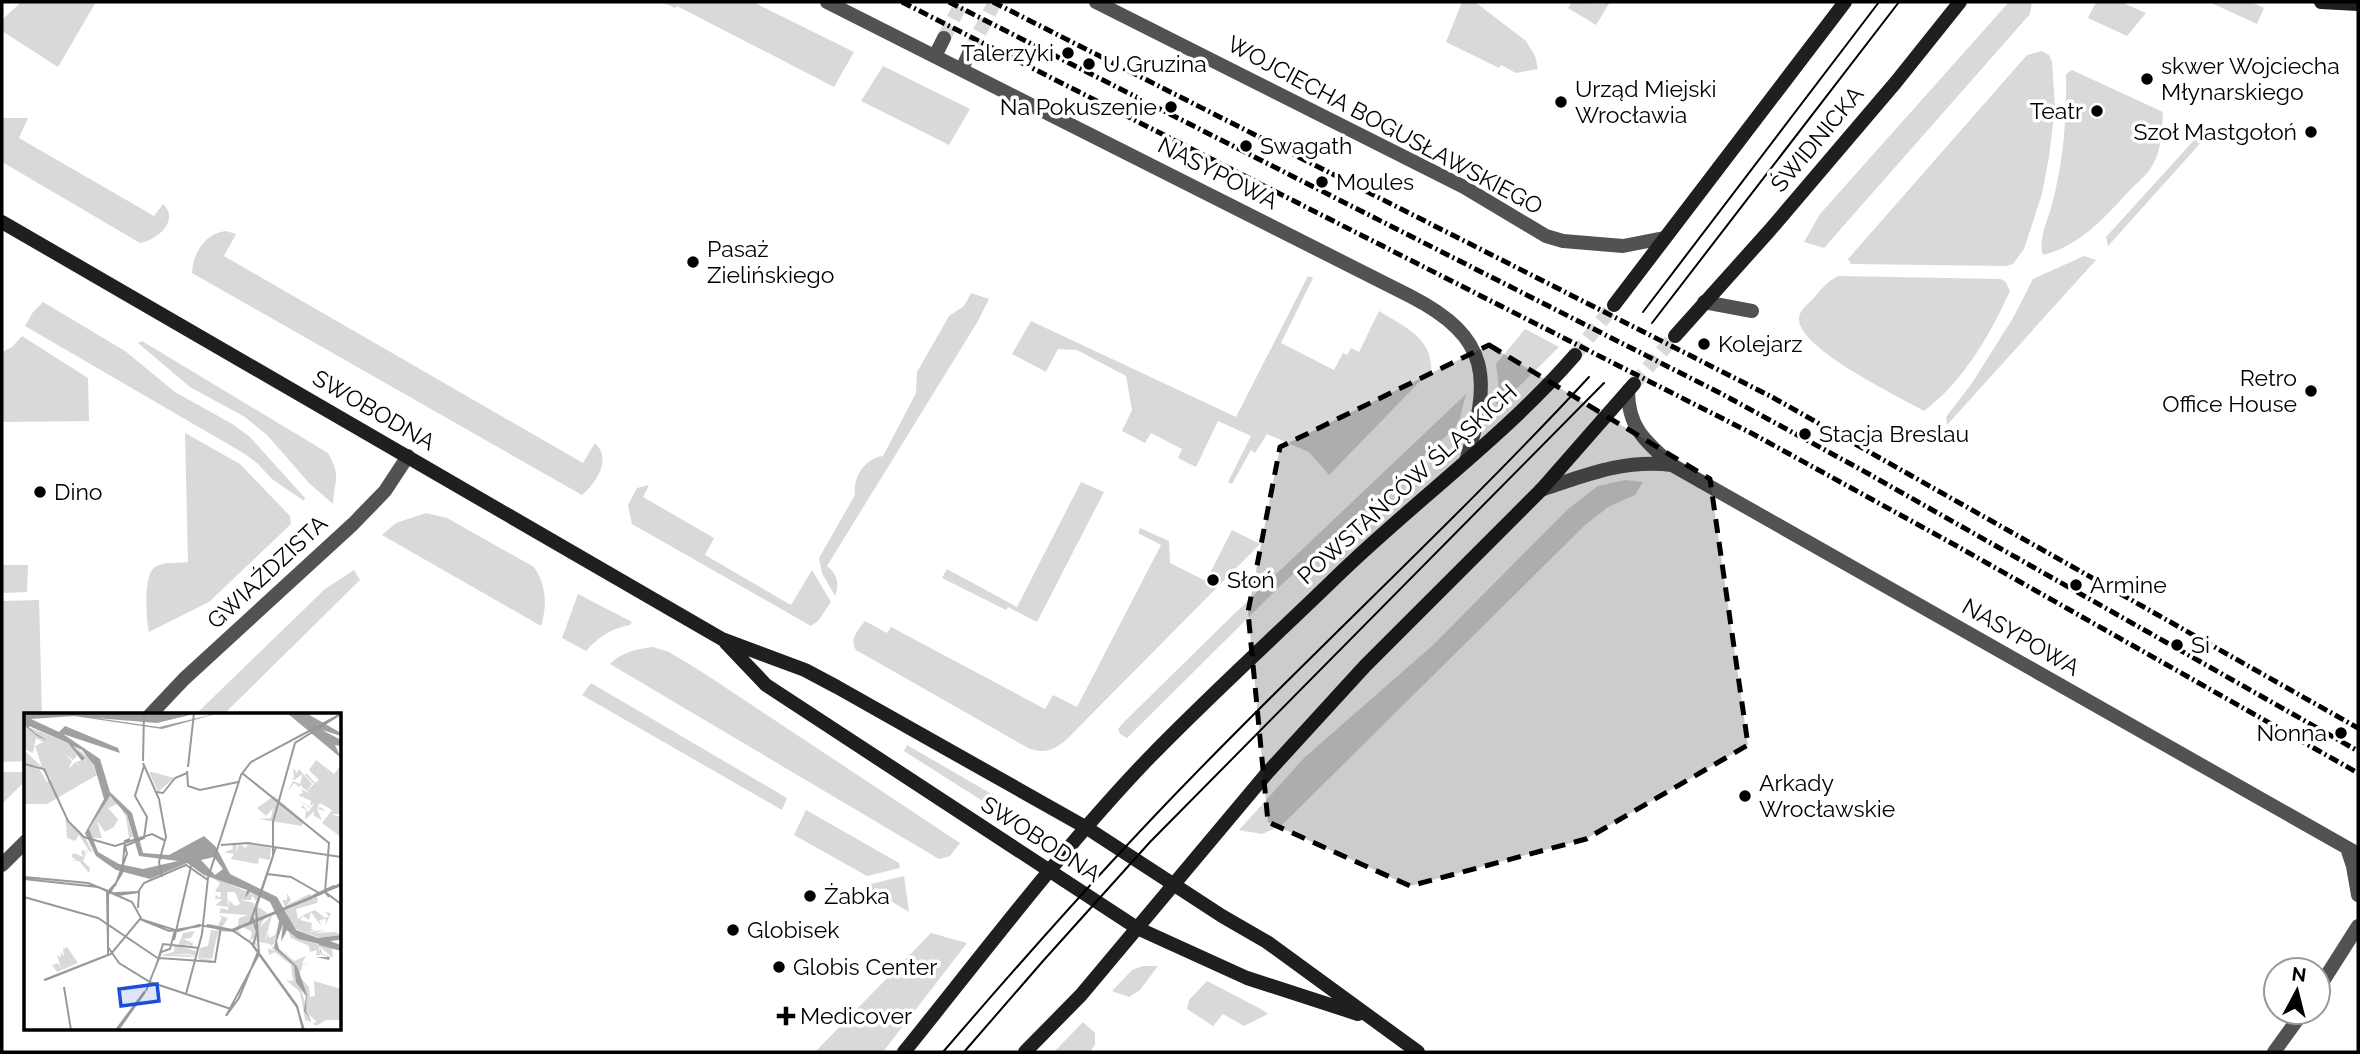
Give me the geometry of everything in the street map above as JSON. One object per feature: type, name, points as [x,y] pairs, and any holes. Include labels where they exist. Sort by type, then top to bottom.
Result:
[{"type":"main road","points":[[1614,305],[1845,2]]},
{"type":"main road","name":"ŚWIDNICKA","points":[[1704,302],[1779,220],[1960,2]]},
{"type":"main road","points":[[2321,2],[2358,4]]},
{"type":"main road","name":"SWOBODNA","points":[[2,222],[722,639],[805,670],[838,687],[1087,828],[1267,942],[1418,1052]]},
{"type":"main road","points":[[1675,336],[1704,302]]},
{"type":"main road","name":"POWSTAŃCÓW ŚLĄSKICH","points":[[904,1052],[1050,872],[1149,758],[1327,585],[1545,389],[1575,355]]},
{"type":"main road","points":[[1025,1052],[1081,995],[1249,793],[1365,666],[1541,490],[1631,387]]},
{"type":"main road","name":"SWOBODNA","points":[[722,639],[766,685],[1137,928],[1247,978],[1369,1018]]},
{"type":"street","name":"NASYPOWA","points":[[827,2],[1420,301],[1446,318],[1462,331],[1471,343],[1478,359],[1481,379],[1475,429],[1466,461]]},
{"type":"street","name":"WOJCIECHA BOGUSŁAWSKIEGO","points":[[1096,2],[1464,187],[1546,236],[1563,242],[1623,246],[1664,238]]},
{"type":"street","points":[[935,55],[944,38]]},
{"type":"street","points":[[962,69],[970,51]]},
{"type":"street","points":[[1704,302],[1752,311]]},
{"type":"street","name":"NASYPOWA","points":[[1631,387],[1628,410],[1631,420],[1672,466],[2353,851],[2358,895]]},
{"type":"street","name":"GWIAŹDZISTA","points":[[152,713],[184,679],[353,524],[385,491],[408,456]]},
{"type":"street","name":"NASYPOWA","points":[[1541,490],[1634,463],[1672,466]]},
{"type":"street","points":[[2,865],[24,843]]},
{"type":"street","points":[[2332,967],[2358,926]]},
{"type":"street","points":[[2274,1052],[2293,1026]]},
{"type":"highlighted area","points":[[1489,345],[1710,479],[1748,745],[1586,839],[1410,886],[1268,822],[1248,612],[1280,447]]},
{"type":"shaded area","points":[[21,2],[96,2],[58,67],[2,31],[2,20]]},
{"type":"shaded area","points":[[662,2],[753,2],[854,52],[834,87],[677,6],[675,8]]},
{"type":"shaded area","points":[[1462,2],[1475,2],[1526,41],[1535,56],[1538,69],[1516,73],[1501,65],[1499,68],[1446,42]]},
{"type":"shaded area","points":[[1572,2],[1610,2],[1596,25],[1568,8]]},
{"type":"shaded area","points":[[2009,2],[2032,2],[2030,14],[1824,248],[1804,242],[1820,214]]},
{"type":"shaded area","points":[[2096,2],[2121,2],[2146,13],[2127,36],[2088,18]]},
{"type":"shaded area","points":[[2209,2],[2251,2],[2264,8],[2257,24]]},
{"type":"shaded area","points":[[2042,51],[2049,55],[2052,62],[2055,107],[2049,157],[2042,194],[2024,249],[2013,264],[1851,264],[1848,259],[2027,55]]},
{"type":"shaded area","points":[[883,66],[970,109],[949,145],[861,101]]},
{"type":"shaded area","points":[[2072,70],[2163,112],[2161,140],[2155,160],[2145,176],[2101,220],[2069,245],[2043,255],[2042,237],[2061,159],[2066,74]]},
{"type":"shaded area","points":[[2,118],[28,118],[19,138],[154,216],[163,204],[169,216],[165,228],[154,238],[140,243],[2,162]]},
{"type":"shaded area","points":[[2206,137],[2108,246],[2106,237],[2196,138]]},
{"type":"shaded area","points":[[226,231],[236,234],[224,256],[583,463],[595,443],[600,449],[602,463],[593,484],[582,495],[192,273],[195,258],[206,240]]},
{"type":"shaded area","points":[[2084,256],[2096,260],[1947,425],[1946,417],[1972,383],[2013,318],[2033,279]]},
{"type":"shaded area","points":[[1308,276],[1313,278],[1281,343],[1334,370],[1343,353],[1347,355],[1351,348],[1359,352],[1379,311],[1415,334],[1427,349],[1430,359],[1431,370],[1329,475],[1309,452],[1267,434],[1255,453],[1251,450],[1232,484],[1228,482],[1251,436],[1218,421],[1196,467],[1178,458],[1182,449],[1151,433],[1145,443],[1122,431],[1132,410],[1126,376],[1077,350],[1058,349],[1046,372],[1012,354],[1031,321],[1236,417]]},
{"type":"shaded area","points":[[1838,276],[2000,279],[2005,281],[2010,291],[1974,357],[1951,386],[1924,411],[1833,358],[1804,332],[1799,320],[1802,311]]},
{"type":"shaded area","points":[[971,293],[989,299],[978,321],[827,566],[837,579],[835,596],[822,573],[819,558],[855,495],[861,470],[870,461],[883,456],[916,393],[917,372],[949,316],[964,306]]},
{"type":"shaded area","points":[[43,302],[125,351],[175,392],[250,437],[305,498],[304,501],[272,479],[245,454],[25,326]]},
{"type":"shaded area","points":[[1525,329],[1559,347],[1500,405],[1496,404],[1499,390],[1496,364]]},
{"type":"shaded area","points":[[22,336],[88,378],[89,421],[2,422],[2,352],[12,347]]},
{"type":"shaded area","points":[[142,341],[328,453],[336,474],[333,504],[309,483],[268,436],[245,417],[190,387],[138,343]]},
{"type":"shaded area","points":[[1466,394],[1455,428],[1279,587],[1127,738],[1120,734],[1118,729],[1125,721]]},
{"type":"shaded area","points":[[185,433],[240,464],[290,516],[291,524],[209,602],[149,632],[146,597],[151,572],[163,564],[188,562]]},
{"type":"shaded area","points":[[1625,480],[1643,482],[1635,495],[1608,507],[1584,526],[1281,826],[1262,834],[1239,830],[1305,757],[1432,646],[1568,509],[1598,486]]},
{"type":"shaded area","points":[[1081,482],[1104,492],[1037,622],[1008,607],[1006,610],[942,578],[947,569],[1017,607]]},
{"type":"shaded area","points":[[649,485],[643,497],[714,538],[705,555],[791,605],[812,570],[831,602],[818,621],[811,626],[632,524],[628,505],[637,488]]},
{"type":"shaded area","points":[[426,513],[447,518],[534,567],[545,596],[541,626],[382,535],[396,523]]},
{"type":"shaded area","points":[[1140,528],[1169,541],[1170,563],[1206,581],[1232,530],[1260,544],[1057,747],[1043,751],[1028,748],[856,650],[854,646],[855,635],[865,621],[887,633],[891,627],[1045,709],[1053,695],[1077,707],[1161,545],[1138,533]]},
{"type":"shaded area","points":[[2,565],[28,565],[27,592],[2,593]]},
{"type":"shaded area","points":[[354,570],[360,580],[225,713],[197,713],[325,589]]},
{"type":"shaded area","points":[[578,594],[632,622],[605,634],[586,651],[562,638]]},
{"type":"shaded area","points":[[39,600],[42,713],[24,713],[24,761],[2,762],[2,601]]},
{"type":"shaded area","points":[[653,647],[669,652],[699,670],[960,843],[950,856],[939,859],[610,664],[624,654]]},
{"type":"shaded area","points":[[591,683],[787,798],[782,810],[582,695]]},
{"type":"shaded area","points":[[907,745],[995,796],[989,805],[904,751]]},
{"type":"shaded area","points":[[2,772],[24,772],[24,782],[2,804]]},
{"type":"shaded area","points":[[806,810],[899,863],[900,868],[867,876],[794,835]]},
{"type":"shaded area","points":[[904,876],[909,912],[869,888],[871,884]]},
{"type":"shaded area","points":[[931,933],[967,943],[883,1052],[815,1052]]},
{"type":"shaded area","points":[[1143,966],[1158,966],[1140,990],[1129,997],[1112,991],[1132,970]]},
{"type":"shaded area","points":[[1207,981],[1268,1014],[1244,1026],[1223,1014],[1213,1026],[1187,1009],[1189,1000]]},
{"type":"shaded area","points":[[1083,1022],[1095,1033],[1095,1045],[1090,1052],[1054,1052]]},
{"type":"tunnel","points":[[944,38],[962,2]]},
{"type":"tunnel","points":[[970,51],[995,2]]},
{"type":"tunnel","points":[[1575,355],[1614,305]]},
{"type":"tunnel","points":[[1634,384],[1675,336]]},
{"type":"tram line","points":[[1643,312],[1879,2]]},
{"type":"tram line","points":[[1652,323],[1899,2]]},
{"type":"tram line","points":[[943,1052],[1159,811],[1491,479],[1589,377]]},
{"type":"tram line","points":[[964,1052],[1150,842],[1604,383]]},
{"type":"railway","points":[[902,2],[1753,434],[2358,773]]},
{"type":"railway","points":[[949,2],[1720,393],[1860,469],[2358,751]]},
{"type":"railway","points":[[993,2],[1772,397],[2358,728]]},
{"type":"place","name":"Talerzyki","points":[[1068,53]]},
{"type":"place","name":"U Gruzina","points":[[1089,64]]},
{"type":"place","name":"skwer Wojciecha Młynarskiego","points":[[2147,79]]},
{"type":"place","name":"Urząd Miejski Wrocławia","points":[[1561,102]]},
{"type":"place","name":"Na Pokuszenie","points":[[1171,107]]},
{"type":"place","name":"Teatr","points":[[2097,111]]},
{"type":"place","name":"Szoł Mastgołoń","points":[[2311,132]]},
{"type":"place","name":"Swagath","points":[[1246,146]]},
{"type":"place","name":"Moules","points":[[1322,182]]},
{"type":"place","name":"Pasaż Zielińskiego","points":[[693,262]]},
{"type":"place","name":"Kolejarz","points":[[1704,344]]},
{"type":"place","name":"Retro Office House","points":[[2311,391]]},
{"type":"place","name":"Stacja Breslau","points":[[1805,434]]},
{"type":"place","name":"Dino","points":[[40,492]]},
{"type":"place","name":"Słoń","points":[[1213,580]]},
{"type":"place","name":"Armine","points":[[2076,585]]},
{"type":"place","name":"Si","points":[[2177,645]]},
{"type":"place","name":"Nonna","points":[[2341,733]]},
{"type":"place","name":"Arkady Wrocławskie","points":[[1745,796]]},
{"type":"place","name":"Żabka","points":[[810,896]]},
{"type":"place","name":"Globisek","points":[[733,930]]},
{"type":"place","name":"Globis Center","points":[[779,967]]},
{"type":"place","name":"Medicover","points":[[786,1016]]}]
